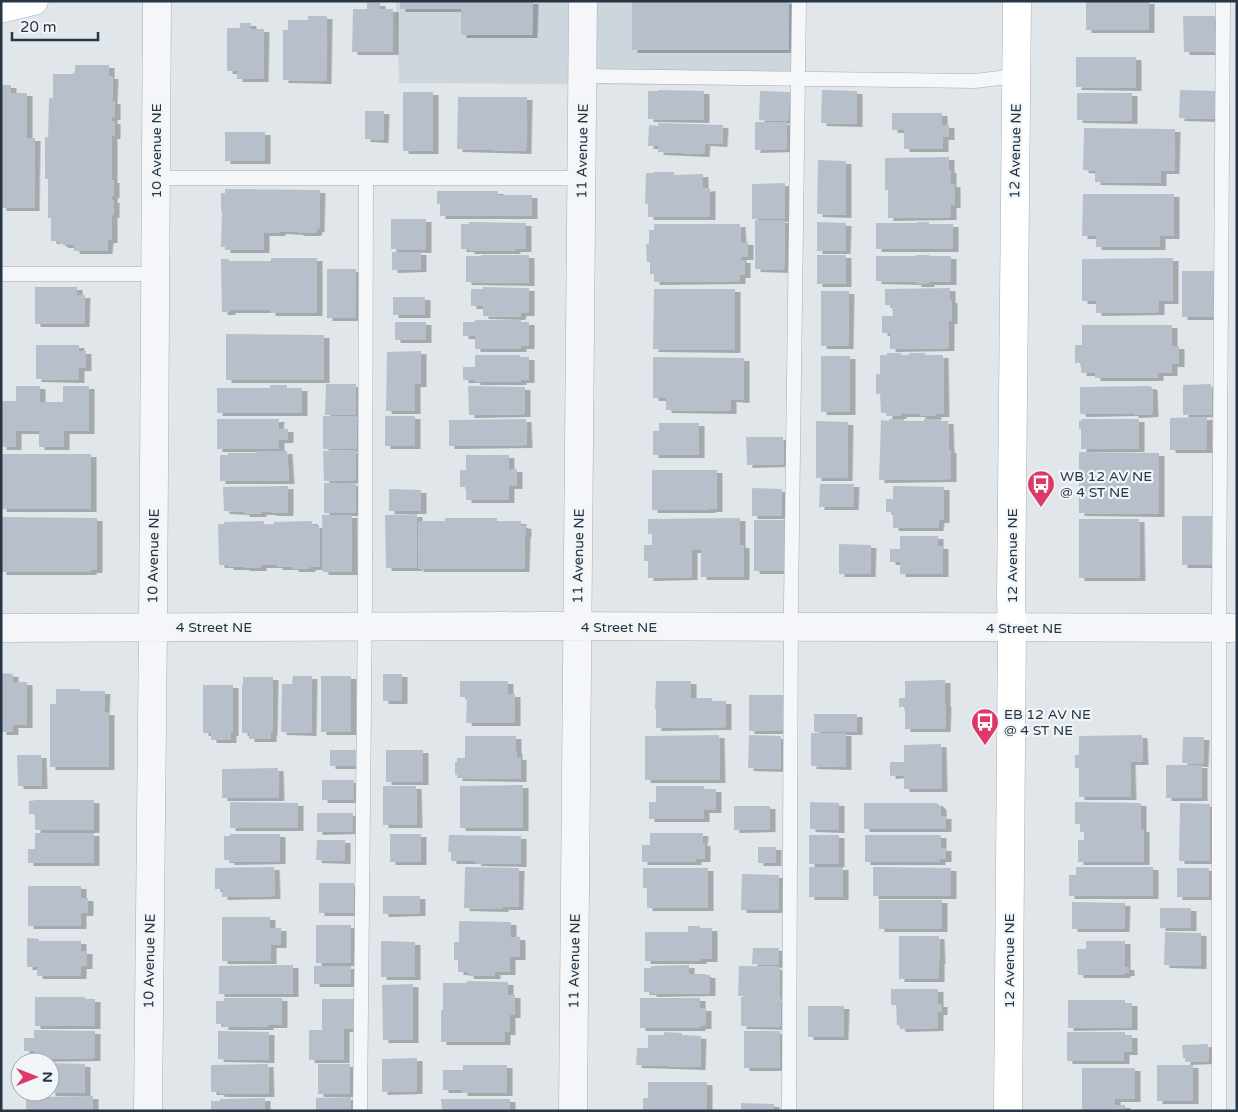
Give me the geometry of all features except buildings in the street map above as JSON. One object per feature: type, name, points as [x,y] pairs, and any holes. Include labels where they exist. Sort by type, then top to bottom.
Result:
[{"type":"street","points":[[1,9],[34,1]]},
{"type":"street","name":"10 Avenue NE","points":[[148,1111],[157,1]]},
{"type":"street","name":"11 Avenue NE","points":[[573,1111],[584,1]]},
{"type":"street","name":"12 Avenue NE","points":[[1008,1111],[1017,1]]},
{"type":"street","name":"4 Street NE","points":[[1,628],[791,626],[1228,628]]},
{"type":"lane","points":[[789,1111],[791,626],[799,1]]},
{"type":"lane","points":[[1218,1111],[1228,628],[1223,1]]},
{"type":"lane","points":[[583,76],[975,80],[1016,76]]},
{"type":"lane","points":[[156,178],[582,178]]},
{"type":"lane","points":[[360,1111],[366,178]]},
{"type":"lane","points":[[1,274],[155,274]]},
{"type":"shaded area","points":[[396,1],[801,1],[799,86],[399,83]]},
{"type":"place","name":"WB 12 AV NE @ 4 ST NE","points":[[1041,508]]},
{"type":"place","name":"EB 12 AV NE @ 4 ST NE","points":[[985,746]]}]
